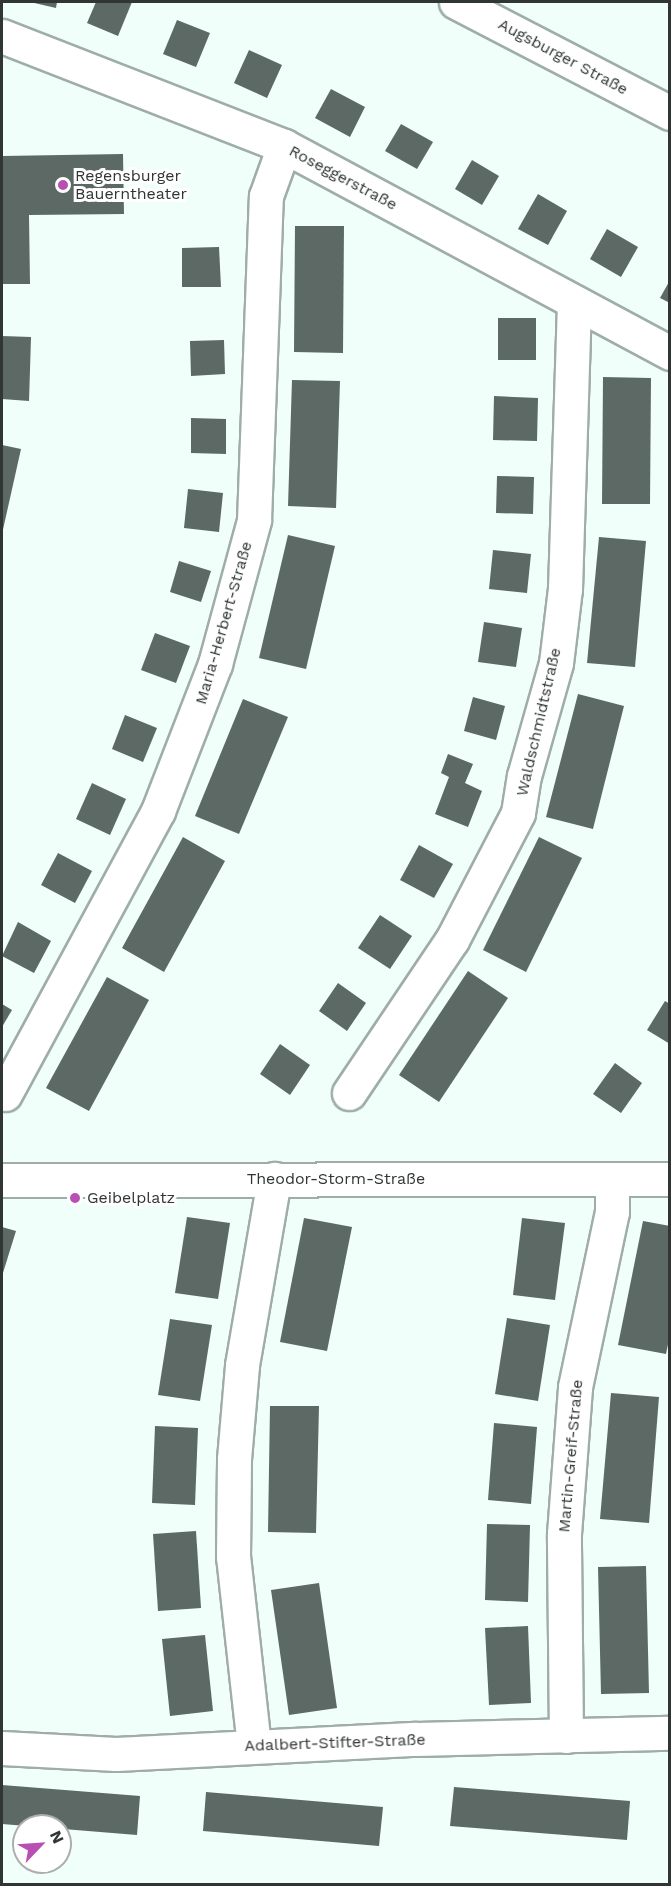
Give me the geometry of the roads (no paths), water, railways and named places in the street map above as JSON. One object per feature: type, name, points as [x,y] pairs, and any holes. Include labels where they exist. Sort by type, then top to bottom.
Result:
[{"type":"street","name":"Augsburger Straße","points":[[456,2],[669,113]]},
{"type":"street","name":"Roseggerstraße","points":[[2,36],[284,146],[574,304],[669,352]]},
{"type":"street","name":"Maria-Herbert-Straße","points":[[5,1094],[158,811],[215,664],[254,520],[266,195],[284,146]]},
{"type":"street","name":"Waldschmidtstraße","points":[[349,1093],[452,940],[518,813],[524,776],[556,663],[565,589],[574,304]]},
{"type":"street","points":[[254,1746],[233,1557],[234,1459],[242,1365],[274,1179]]},
{"type":"street","name":"Martin-Greif-Straße","points":[[566,1736],[563,1555],[574,1387],[612,1212],[612,1179]]},
{"type":"street","name":"Theodor-Storm-Straße","points":[[2,1180],[669,1179]]},
{"type":"street","name":"Adalbert-Stifter-Straße","points":[[2,1748],[116,1754],[254,1746],[669,1733]]},
{"type":"place","name":"Regensburger Bauerntheater","points":[[63,185]]},
{"type":"place","name":"Geibelplatz","points":[[75,1198]]}]
